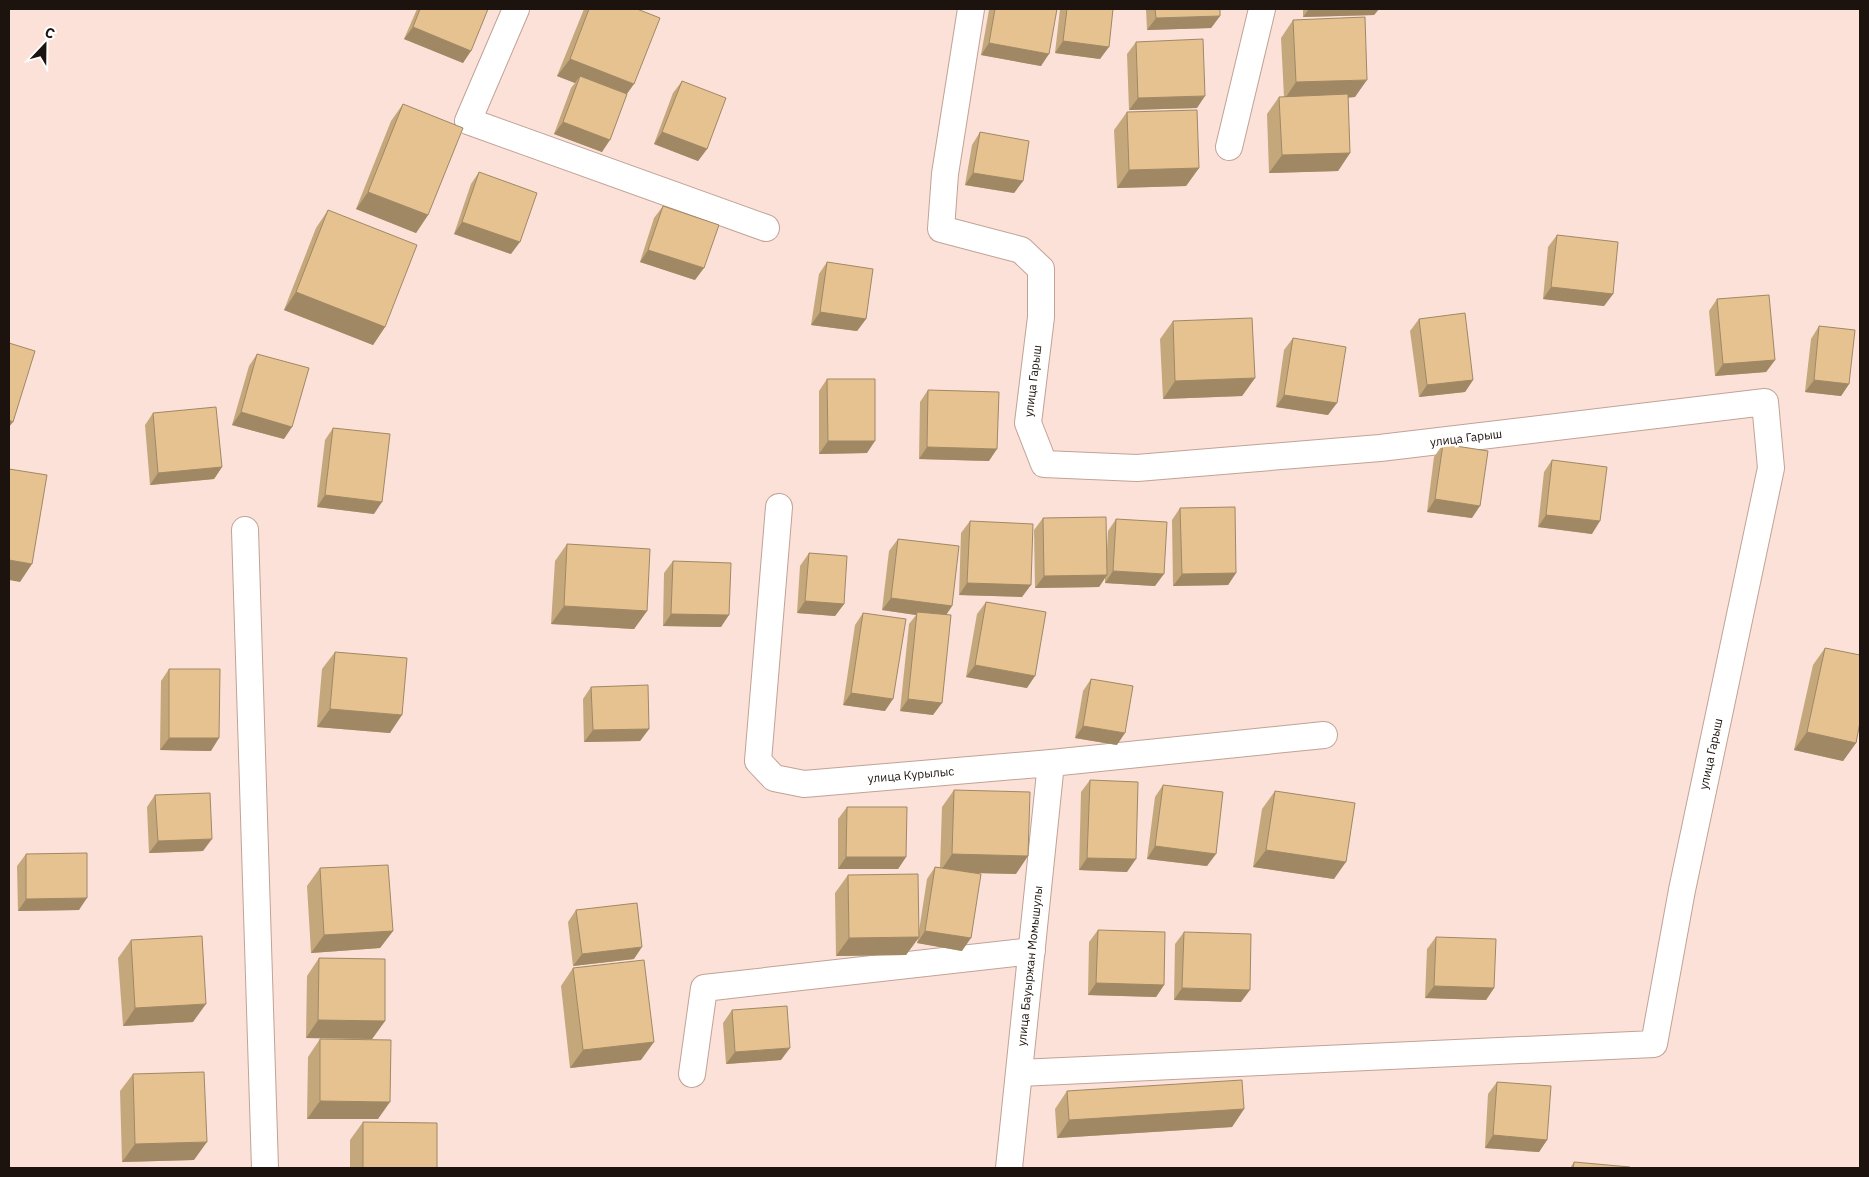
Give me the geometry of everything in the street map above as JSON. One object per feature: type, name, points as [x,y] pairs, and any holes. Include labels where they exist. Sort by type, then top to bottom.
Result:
[{"type":"street","points":[[516,9],[468,121],[766,228]]},
{"type":"street","name":"улица Гарыш","points":[[971,9],[945,174],[941,229],[1021,250],[1041,269],[1041,317],[1028,424],[1044,464],[1137,468],[1380,448],[1765,402],[1771,468],[1682,890],[1654,1044],[1019,1073]]},
{"type":"street","points":[[1229,147],[1262,9]]},
{"type":"street","name":"улица Курылыс","points":[[779,507],[758,761],[774,778],[804,784],[1051,763],[1324,735]]},
{"type":"street","points":[[245,530],[265,1168]]},
{"type":"street","name":"улица Бауыржан Момышулы","points":[[1009,1168],[1051,763]]},
{"type":"street","points":[[692,1074],[704,988],[1032,951]]},
{"type":"building","points":[[420,9],[488,9],[471,51],[413,27]]},
{"type":"building","points":[[589,9],[637,9],[660,18],[634,84],[570,59]]},
{"type":"building","points":[[995,9],[1057,9],[1049,54],[989,43]]},
{"type":"building","points":[[1067,9],[1113,9],[1109,47],[1063,41]]},
{"type":"building","points":[[1155,9],[1220,9],[1220,16],[1156,18]]},
{"type":"building","points":[[1365,17],[1367,80],[1296,82],[1293,20]]},
{"type":"building","points":[[1203,39],[1205,96],[1138,98],[1136,42]]},
{"type":"building","points":[[580,76],[627,94],[610,140],[563,122]]},
{"type":"building","points":[[682,81],[726,98],[707,149],[662,132]]},
{"type":"building","points":[[1348,94],[1350,153],[1282,155],[1279,97]]},
{"type":"building","points":[[403,104],[463,128],[428,215],[368,192]]},
{"type":"building","points":[[1197,110],[1199,168],[1129,170],[1127,112]]},
{"type":"building","points":[[980,132],[1029,141],[1023,181],[973,173]]},
{"type":"building","points":[[479,172],[537,193],[520,242],[462,222]]},
{"type":"building","points":[[663,206],[719,225],[704,268],[648,250]]},
{"type":"building","points":[[328,210],[417,245],[385,327],[296,292]]},
{"type":"building","points":[[1557,235],[1618,242],[1613,294],[1551,287]]},
{"type":"building","points":[[827,262],[873,269],[866,319],[820,312]]},
{"type":"building","points":[[1769,295],[1775,360],[1723,364],[1717,299]]},
{"type":"building","points":[[1465,313],[1473,380],[1427,385],[1419,319]]},
{"type":"building","points":[[1252,318],[1255,378],[1175,381],[1173,321]]},
{"type":"building","points":[[1819,326],[1855,330],[1849,384],[1814,380]]},
{"type":"building","points":[[1293,338],[1346,347],[1337,403],[1284,395]]},
{"type":"building","points":[[9,343],[35,351],[13,422],[9,420]]},
{"type":"building","points":[[257,354],[309,368],[292,427],[241,412]]},
{"type":"building","points":[[827,379],[875,379],[875,441],[828,441]]},
{"type":"building","points":[[928,390],[999,392],[997,449],[927,447]]},
{"type":"building","points":[[216,407],[222,467],[158,473],[153,413]]},
{"type":"building","points":[[333,428],[390,434],[382,502],[325,495]]},
{"type":"building","points":[[1443,444],[1488,451],[1480,506],[1435,499]]},
{"type":"building","points":[[1552,460],[1607,467],[1600,521],[1546,515]]},
{"type":"building","points":[[9,469],[47,475],[32,564],[9,560]]},
{"type":"building","points":[[1235,507],[1236,573],[1182,574],[1180,508]]},
{"type":"building","points":[[1106,517],[1107,575],[1044,576],[1043,518]]},
{"type":"building","points":[[1116,519],[1167,522],[1164,574],[1113,571]]},
{"type":"building","points":[[970,521],[1033,524],[1031,585],[967,583]]},
{"type":"building","points":[[898,539],[959,546],[952,606],[891,598]]},
{"type":"building","points":[[567,544],[650,549],[647,611],[564,606]]},
{"type":"building","points":[[809,553],[847,556],[844,604],[805,601]]},
{"type":"building","points":[[673,561],[731,563],[729,615],[671,614]]},
{"type":"building","points":[[986,602],[1046,612],[1035,676],[975,665]]},
{"type":"building","points":[[917,612],[951,615],[942,703],[908,699]]},
{"type":"building","points":[[863,613],[906,619],[893,699],[851,693]]},
{"type":"building","points":[[1825,648],[1860,655],[1860,722],[1856,743],[1807,732]]},
{"type":"building","points":[[335,652],[407,658],[402,715],[330,709]]},
{"type":"building","points":[[169,669],[220,669],[219,738],[169,738]]},
{"type":"building","points":[[1091,679],[1133,686],[1125,733],[1083,726]]},
{"type":"building","points":[[648,685],[649,729],[593,730],[591,687]]},
{"type":"building","points":[[1090,780],[1138,782],[1136,859],[1087,858]]},
{"type":"building","points":[[1163,785],[1223,792],[1216,854],[1155,846]]},
{"type":"building","points":[[954,790],[1030,792],[1028,856],[952,854]]},
{"type":"building","points":[[1275,791],[1355,803],[1346,862],[1266,850]]},
{"type":"building","points":[[210,793],[212,839],[158,841],[155,795]]},
{"type":"building","points":[[847,807],[907,807],[906,857],[846,857]]},
{"type":"building","points":[[87,853],[87,898],[26,899],[26,854]]},
{"type":"building","points":[[388,865],[393,931],[324,935],[320,868]]},
{"type":"building","points":[[935,867],[981,874],[971,938],[925,931]]},
{"type":"building","points":[[918,874],[919,937],[849,938],[848,875]]},
{"type":"building","points":[[637,903],[642,947],[582,954],[576,910]]},
{"type":"building","points":[[1098,930],[1165,932],[1164,985],[1096,983]]},
{"type":"building","points":[[1184,932],[1251,934],[1250,990],[1182,988]]},
{"type":"building","points":[[202,936],[206,1004],[135,1008],[131,940]]},
{"type":"building","points":[[1436,937],[1496,939],[1494,988],[1434,986]]},
{"type":"building","points":[[319,958],[385,959],[385,1021],[318,1020]]},
{"type":"building","points":[[644,960],[654,1042],[583,1050],[573,968]]},
{"type":"building","points":[[787,1006],[790,1048],[735,1052],[732,1010]]},
{"type":"building","points":[[320,1039],[391,1040],[390,1102],[320,1101]]},
{"type":"building","points":[[204,1072],[207,1142],[135,1144],[133,1074]]},
{"type":"building","points":[[1242,1080],[1244,1109],[1069,1120],[1067,1091]]},
{"type":"building","points":[[1497,1082],[1551,1086],[1547,1140],[1493,1135]]},
{"type":"building","points":[[363,1122],[437,1123],[437,1168],[363,1168]]},
{"type":"building","points":[[1574,1162],[1630,1167],[1630,1168],[1573,1168]]}]
